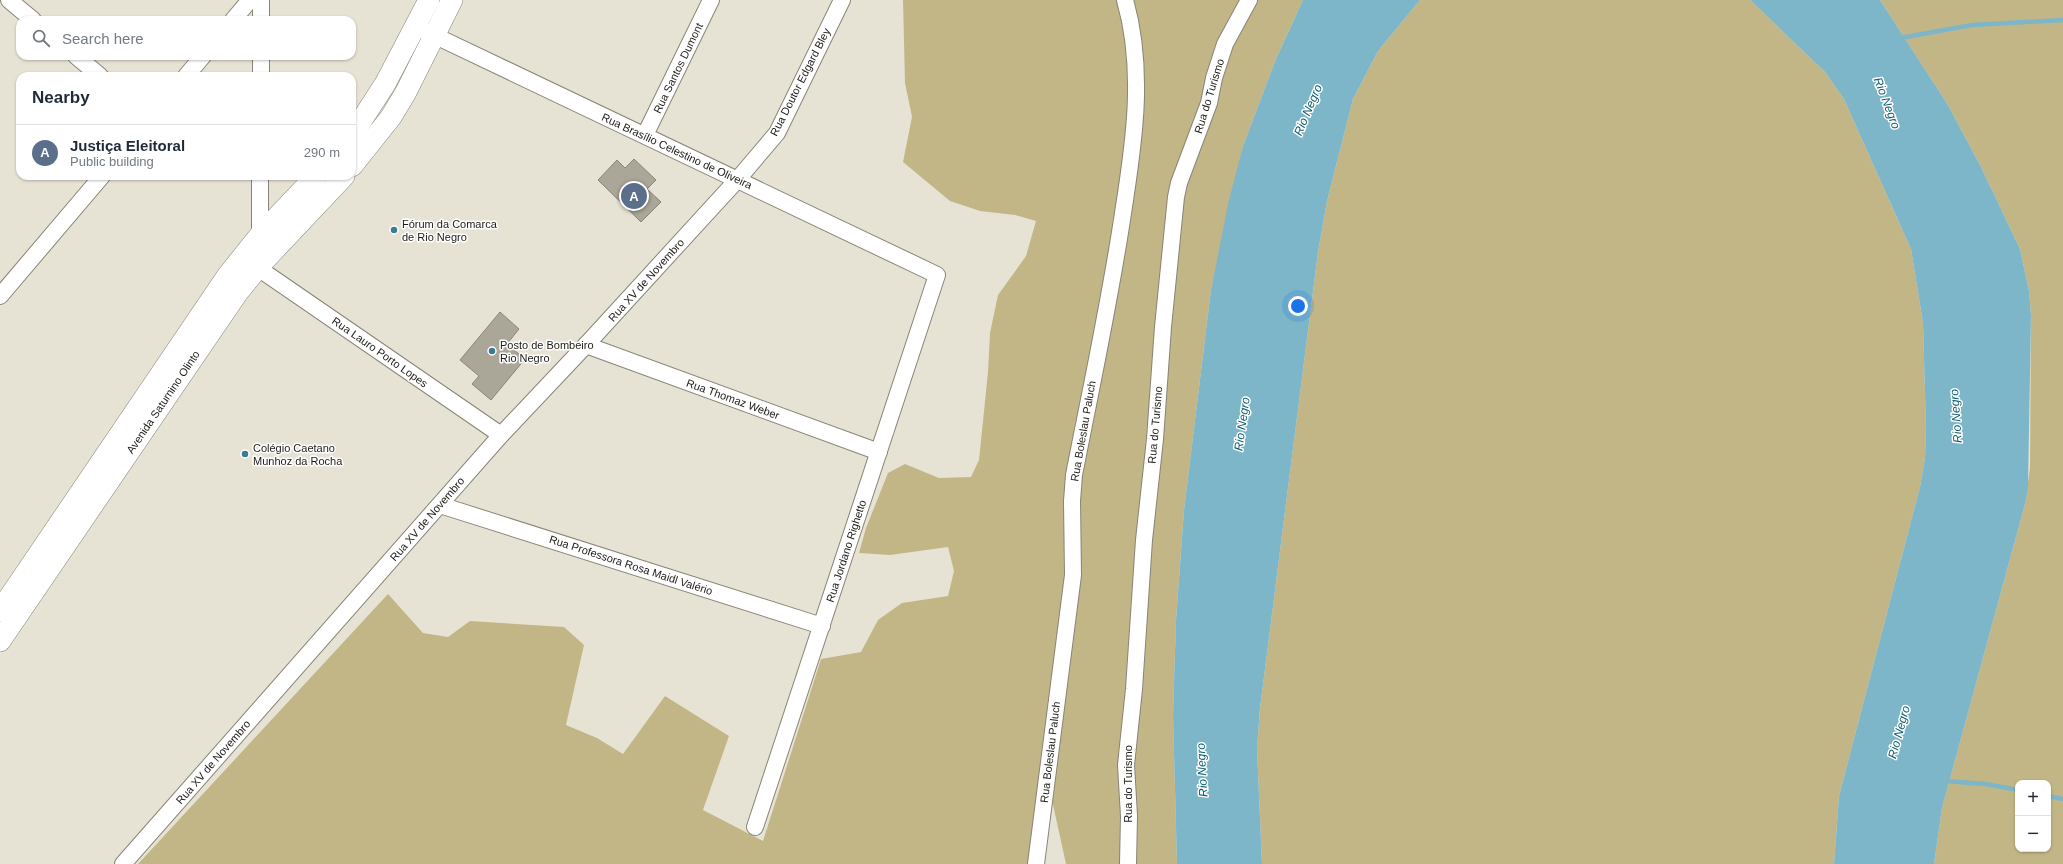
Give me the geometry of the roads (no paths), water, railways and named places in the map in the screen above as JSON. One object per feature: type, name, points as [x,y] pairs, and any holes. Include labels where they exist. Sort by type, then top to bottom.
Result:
[{"type":"main road","points":[[356,129],[371,108],[416,27],[429,0]]},
{"type":"main road","points":[[356,161],[391,117],[406,92],[452,0]]},
{"type":"main road","name":"Avenida Saturnino Olinto","points":[[0,641],[212,330],[252,261],[260,235],[312,180]]},
{"type":"main road","name":"Avenida Saturnino Olinto","points":[[0,611],[205,308],[252,261],[340,180]]},
{"type":"street","points":[[9,0],[28,16]]},
{"type":"street","points":[[236,16],[250,0]]},
{"type":"street","points":[[261,0],[261,16]]},
{"type":"street","name":"Rua Santos Dumont","points":[[645,135],[711,0]]},
{"type":"street","name":"Rua Doutor Edgard Bley","points":[[738,179],[777,133],[842,0]]},
{"type":"street","name":"Rua Boleslau Paluch","points":[[1036,864],[1073,575],[1072,502],[1074,475],[1118,246],[1131,159],[1136,111],[1137,71],[1131,21],[1125,0]]},
{"type":"street","name":"Rua do Turismo","points":[[1128,864],[1127,751],[1134,689],[1144,540],[1155,438],[1165,300],[1176,197],[1179,183],[1209,103],[1214,78],[1225,44],[1237,19],[1249,0]]},
{"type":"street","name":"Rua Brasílio Celestino de Oliveira","points":[[416,27],[937,275]]},
{"type":"street","points":[[81,60],[95,72]]},
{"type":"street","points":[[189,72],[200,60]]},
{"type":"street","points":[[261,60],[261,72]]},
{"type":"street","name":"Rua XV de Novembro","points":[[122,864],[501,436],[586,346],[738,179]]},
{"type":"street","points":[[0,296],[99,180]]},
{"type":"street","points":[[260,180],[260,235]]},
{"type":"street","name":"Rua Lauro Porto Lopes","points":[[252,261],[501,436]]},
{"type":"street","name":"Rua Jordano Righetto","points":[[755,827],[937,275]]},
{"type":"street","name":"Rua Thomaz Weber","points":[[586,346],[879,452]]},
{"type":"street","name":"Rua Professora Rosa Maidl Valério","points":[[440,504],[822,626]]},
{"type":"water","name":"Rio Negro","points":[[1303,0],[1420,0],[1378,51],[1353,99],[1327,201],[1318,252],[1260,708],[1257,749],[1262,864],[1177,864],[1173,716],[1176,620],[1184,510],[1211,290],[1228,204],[1243,146],[1276,59]]},
{"type":"water","name":"Rio Negro","points":[[1750,0],[1880,0],[1948,105],[1981,167],[2020,249],[2029,291],[2031,315],[2028,487],[2025,504],[1942,808],[1934,864],[1834,864],[1839,796],[1920,487],[1925,458],[1926,429],[1923,323],[1911,249],[1844,99],[1825,72]]},
{"type":"waterway","points":[[1900,38],[1972,25],[2063,20]]},
{"type":"waterway","points":[[1944,781],[1986,784],[2015,789]]},
{"type":"waterway","points":[[2051,797],[2063,799]]},
{"type":"place","name":"Justiça Eleitoral","points":[[634,196]]},
{"type":"place","name":"Fórum da Comarca de Rio Negro","points":[[394,230]]},
{"type":"place","name":"Posto de Bombeiro Rio Negro","points":[[492,351]]},
{"type":"place","name":"Colégio Caetano Munhoz da Rocha","points":[[245,454]]}]
